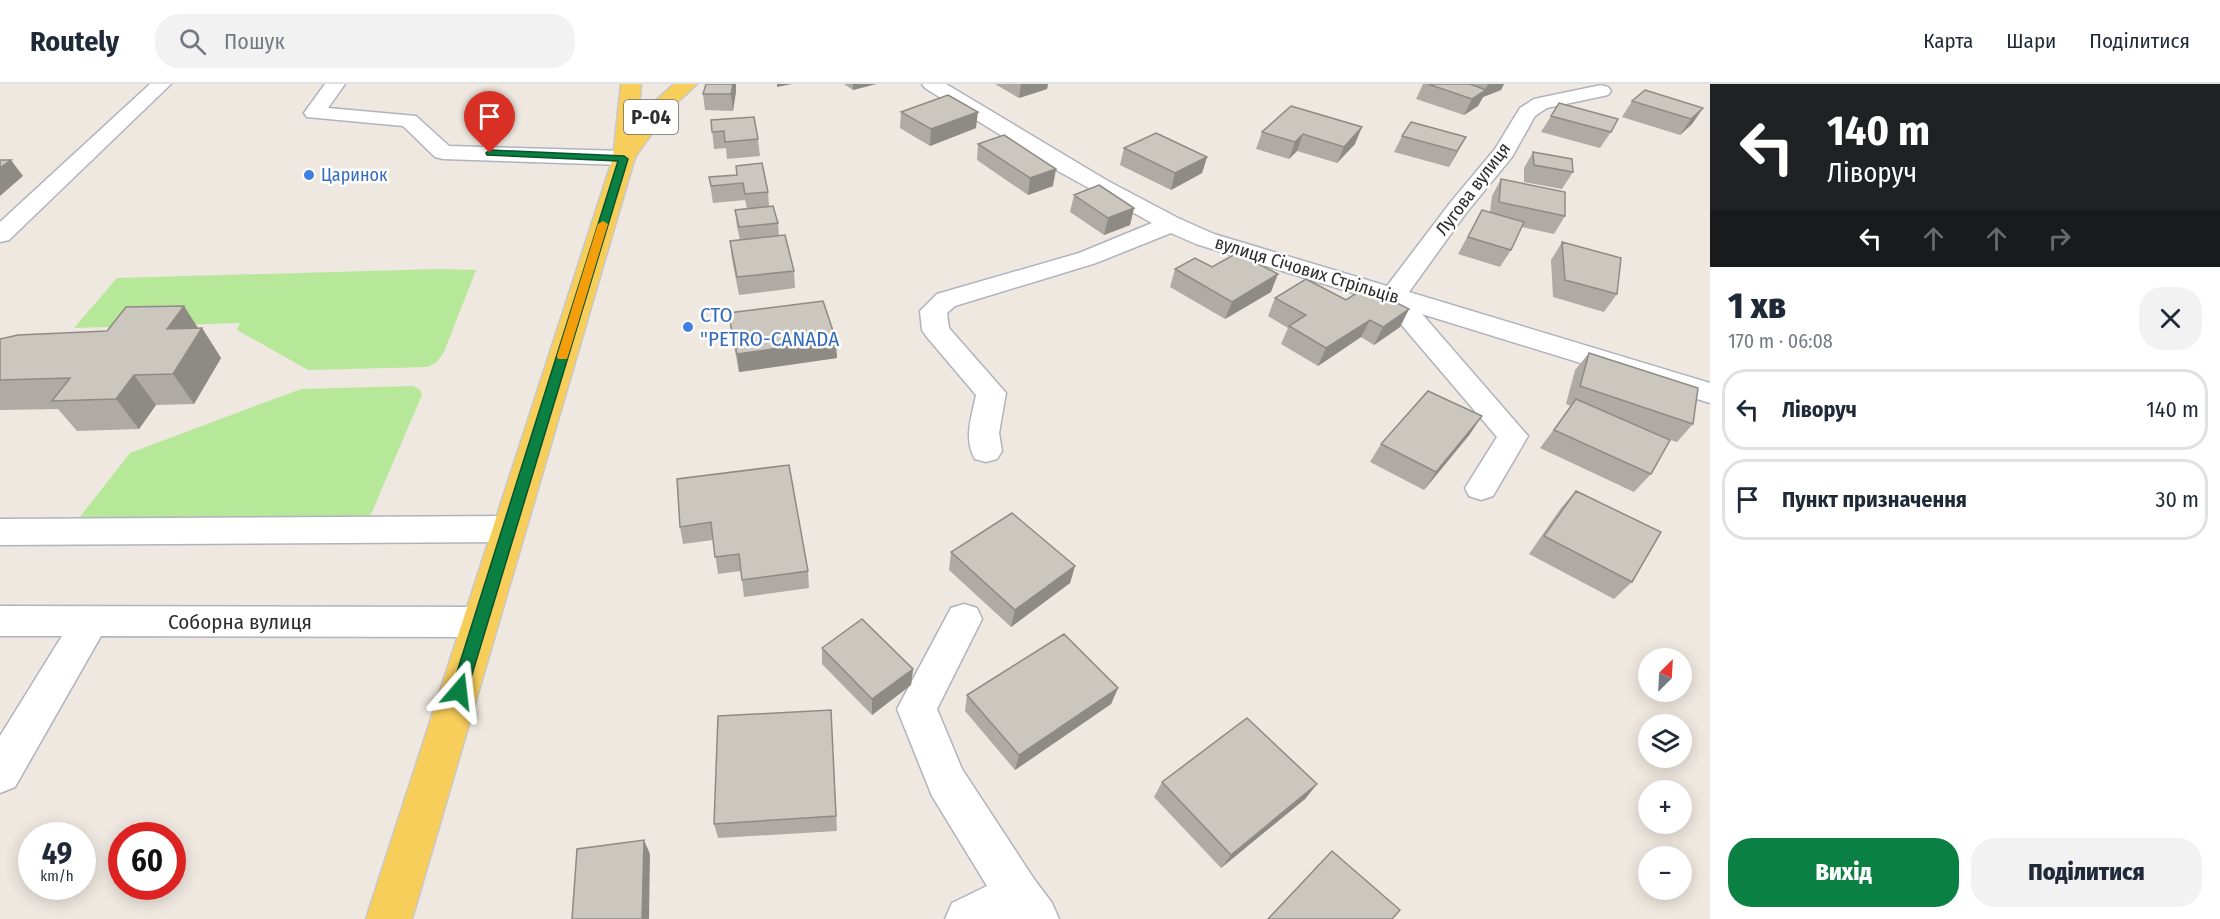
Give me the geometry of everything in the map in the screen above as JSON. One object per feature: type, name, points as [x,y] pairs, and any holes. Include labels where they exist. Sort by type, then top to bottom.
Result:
[{"type":"main road","name":"Р-04","points":[[388,919],[624,159],[631,84]]},
{"type":"main road","name":"Р-04","points":[[624,159],[652,115],[672,94],[687,84]]},
{"type":"street","points":[[0,235],[161,84]]},
{"type":"street","points":[[335,84],[314,113],[409,120],[443,152],[624,159]]},
{"type":"street","name":"вулиця Січових Стрільців","points":[[932,84],[1170,224],[1205,239],[1710,393]]},
{"type":"street","name":"Лугова вулиця","points":[[1392,297],[1458,208],[1504,152],[1527,112],[1541,104],[1601,91]]},
{"type":"street","points":[[986,451],[984,433],[991,393],[936,330],[933,311],[946,300],[1065,266],[1132,242],[1170,224]]},
{"type":"street","points":[[1392,297],[1513,436],[1481,488]]},
{"type":"street","points":[[0,532],[508,529]]},
{"type":"street","points":[[964,619],[917,709],[947,782],[1027,907],[968,919]]},
{"type":"street","name":"Соборна вулиця","points":[[0,621],[480,622]]},
{"type":"street","points":[[0,773],[91,621]]},
{"type":"green space","points":[[439,269],[476,270],[444,352],[437,362],[428,367],[308,370],[237,330],[240,323],[74,328],[117,278]]},
{"type":"green space","points":[[413,386],[420,390],[422,395],[369,519],[79,518],[130,453],[301,389]]},
{"type":"building","points":[[706,84],[733,84],[731,94],[703,94]]},
{"type":"building","points":[[1428,84],[1470,84],[1486,90],[1472,99]]},
{"type":"building","points":[[1645,90],[1703,108],[1691,119],[1632,101]]},
{"type":"building","points":[[948,95],[978,112],[931,129],[901,112]]},
{"type":"building","points":[[1559,103],[1618,119],[1611,132],[1551,116]]},
{"type":"building","points":[[1291,106],[1362,127],[1344,147],[1303,134],[1295,142],[1262,132]]},
{"type":"building","points":[[754,117],[758,139],[725,142],[724,131],[712,132],[711,120]]},
{"type":"building","points":[[1411,122],[1466,137],[1457,151],[1402,136]]},
{"type":"building","points":[[1156,133],[1207,157],[1175,173],[1124,148]]},
{"type":"building","points":[[1004,135],[1056,169],[1030,178],[978,144]]},
{"type":"building","points":[[1533,152],[1572,159],[1573,172],[1534,165]]},
{"type":"building","points":[[0,160],[11,160],[0,168]]},
{"type":"building","points":[[762,163],[768,192],[745,194],[743,183],[711,186],[709,177],[737,175],[736,166]]},
{"type":"building","points":[[1501,179],[1565,192],[1565,216],[1499,202]]},
{"type":"building","points":[[1099,185],[1134,208],[1108,218],[1074,195]]},
{"type":"building","points":[[773,206],[778,223],[739,227],[735,210]]},
{"type":"building","points":[[1482,210],[1524,222],[1511,250],[1468,237]]},
{"type":"building","points":[[785,235],[794,271],[737,277],[730,241]]},
{"type":"building","points":[[1562,242],[1621,258],[1617,294],[1565,280]]},
{"type":"building","points":[[1237,253],[1278,274],[1232,302],[1175,269],[1195,258],[1212,267]]},
{"type":"building","points":[[1306,279],[1346,300],[1366,287],[1409,309],[1383,327],[1370,320],[1326,348],[1289,326],[1306,315],[1275,298]]},
{"type":"building","points":[[823,301],[836,340],[737,354],[728,313]]},
{"type":"building","points":[[184,306],[167,329],[202,328],[173,374],[134,375],[116,399],[52,401],[70,378],[0,380],[0,339],[18,335],[107,331],[126,307]]},
{"type":"building","points":[[1589,353],[1698,388],[1693,424],[1580,386]]},
{"type":"building","points":[[1428,391],[1482,416],[1436,472],[1381,444]]},
{"type":"building","points":[[1576,399],[1670,440],[1651,474],[1554,430]]},
{"type":"building","points":[[789,465],[808,571],[742,580],[739,554],[715,557],[711,522],[680,527],[677,479]]},
{"type":"building","points":[[1576,491],[1661,532],[1632,582],[1544,536]]},
{"type":"building","points":[[1012,513],[1075,566],[1015,610],[951,552]]},
{"type":"building","points":[[862,619],[913,669],[872,699],[822,648]]},
{"type":"building","points":[[1064,634],[1118,688],[1019,755],[967,695]]},
{"type":"building","points":[[831,710],[836,816],[714,824],[718,716]]},
{"type":"building","points":[[1247,718],[1317,784],[1231,855],[1162,782]]},
{"type":"building","points":[[644,840],[642,919],[572,919],[577,849]]},
{"type":"building","points":[[1332,851],[1400,910],[1392,919],[1268,919]]},
{"type":"slow traffic","points":[[562,356],[603,224]]},
{"type":"place","name":"Царинок","points":[[309,175]]},
{"type":"place","name":"СТО \"PETRO-CANADA","points":[[688,327]]},
{"type":"route","points":[[459,691],[624,159],[490,153]]}]
